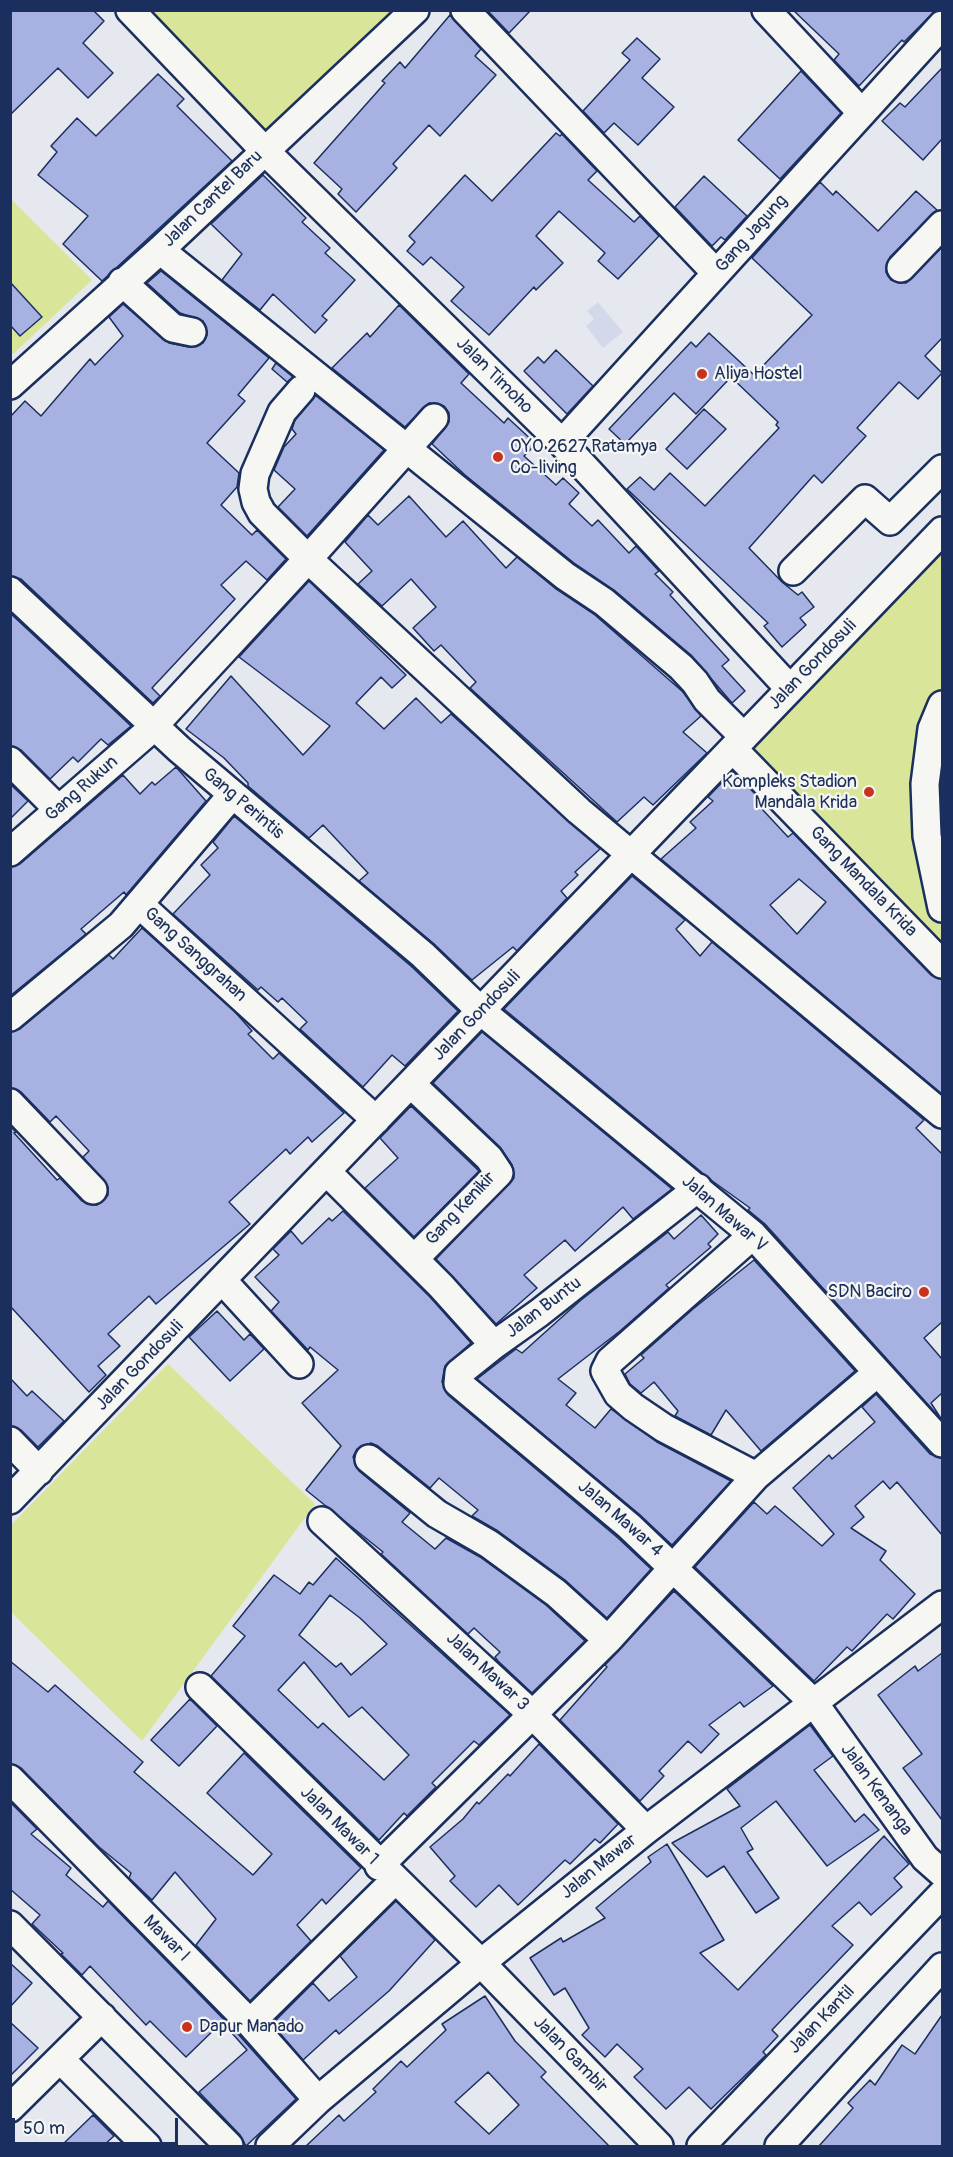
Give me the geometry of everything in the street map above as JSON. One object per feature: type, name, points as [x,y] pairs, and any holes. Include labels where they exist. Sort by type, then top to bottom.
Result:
[{"type":"street","name":"Jalan Timoho","points":[[130,10],[264,150],[562,442],[790,689]]},
{"type":"street","name":"Jalan Cantel Baru","points":[[10,385],[160,250],[415,10]]},
{"type":"street","points":[[465,10],[716,273]]},
{"type":"street","points":[[766,10],[862,113]]},
{"type":"street","name":"Gang Jagung","points":[[562,442],[942,25]]},
{"type":"street","points":[[901,268],[942,225]]},
{"type":"street","name":"Gang Mandala Krida","points":[[160,250],[565,576],[604,602],[681,667],[695,682],[739,743],[942,964]]},
{"type":"street","points":[[123,282],[173,328],[192,332]]},
{"type":"street","points":[[301,390],[282,412],[255,474],[253,489],[262,513],[512,751],[631,855],[942,1114]]},
{"type":"street","name":"Gang Rukun","points":[[10,852],[154,727],[434,418]]},
{"type":"street","points":[[793,571],[865,499],[890,521],[942,469]]},
{"type":"street","name":"Jalan Gondosuli","points":[[10,1500],[942,531]]},
{"type":"street","name":"Gang Perintis","points":[[10,591],[154,727],[423,955],[482,1011]]},
{"type":"street","points":[[942,705],[932,729],[925,784],[927,836],[942,908]]},
{"type":"street","points":[[10,761],[59,810]]},
{"type":"street","points":[[140,905],[232,795]]},
{"type":"street","name":"Gang Sanggrahan","points":[[10,1017],[121,925],[140,905],[376,1120]]},
{"type":"street","name":"Jalan Mawar V","points":[[482,1011],[670,1169],[698,1188],[753,1235],[942,1443]]},
{"type":"street","name":"Gang Kenikir","points":[[411,1083],[489,1158],[499,1173],[414,1259]]},
{"type":"street","points":[[10,1103],[93,1190]]},
{"type":"street","name":"Jalan Buntu","points":[[327,1172],[414,1259],[494,1345],[698,1188]]},
{"type":"street","points":[[753,1235],[610,1361],[605,1371],[618,1394],[633,1407],[664,1428],[756,1476]]},
{"type":"street","points":[[222,1280],[299,1364]]},
{"type":"street","name":"Jalan Mawar 4","points":[[494,1345],[459,1373],[458,1383],[675,1567],[814,1703]]},
{"type":"street","points":[[250,2023],[533,1716],[608,1640],[756,1476],[877,1373]]},
{"type":"street","points":[[10,1441],[39,1471]]},
{"type":"street","points":[[369,1459],[437,1514],[489,1544],[556,1593],[608,1640]]},
{"type":"street","name":"Jalan Mawar 3","points":[[322,1521],[533,1716],[646,1830]]},
{"type":"street","name":"Jalan Mawar","points":[[270,2146],[318,2100],[481,1963],[646,1830],[942,1605]]},
{"type":"street","name":"Jalan Mawar 1","points":[[200,1687],[481,1963]]},
{"type":"street","name":"Jalan Kenanga","points":[[814,1703],[925,1858],[942,1873]]},
{"type":"street","name":"Mawar I","points":[[10,1779],[250,2023],[318,2100]]},
{"type":"street","name":"Jalan Kantil","points":[[701,2146],[942,1894]]},
{"type":"street","points":[[10,1925],[229,2146]]},
{"type":"street","name":"Jalan Gambir","points":[[481,1963],[659,2146]]},
{"type":"street","points":[[779,2146],[942,1967]]},
{"type":"street","points":[[10,2108],[102,2017]]},
{"type":"street","points":[[60,2059],[147,2146]]},
{"type":"shaded area","points":[[598,302],[623,332],[603,348],[586,326],[594,319],[587,311]]},
{"type":"green space","points":[[143,11],[393,11],[262,132]]},
{"type":"green space","points":[[10,198],[92,280],[13,354],[10,351]]},
{"type":"green space","name":"Kompleks Stadion Mandala Krida","points":[[942,546],[942,954],[892,896],[753,748]]},
{"type":"green space","points":[[168,1364],[315,1504],[142,1741],[11,1612],[11,1525]]},
{"type":"building","points":[[10,10],[93,10],[104,21],[83,43],[113,73],[88,98],[58,68],[10,115]]},
{"type":"building","points":[[487,10],[531,10],[509,33]]},
{"type":"building","points":[[793,10],[936,10],[904,42],[902,40],[859,86],[834,60],[839,54]]},
{"type":"building","points":[[450,15],[481,49],[475,56],[496,75],[440,136],[429,125],[393,164],[397,168],[356,212],[338,194],[342,189],[314,163],[385,83],[382,81],[400,62],[405,68]]},
{"type":"building","points":[[637,38],[660,59],[642,78],[674,107],[638,145],[614,123],[604,133],[583,111],[630,60],[622,53]]},
{"type":"building","points":[[942,68],[942,139],[923,160],[882,121],[900,103],[905,107]]},
{"type":"building","points":[[801,71],[841,113],[780,179],[738,140]]},
{"type":"building","points":[[158,74],[184,99],[177,106],[232,161],[102,281],[63,244],[88,216],[38,175],[57,152],[51,146],[77,118],[96,136]]},
{"type":"building","points":[[556,133],[560,136],[562,134],[597,171],[588,180],[634,222],[640,216],[659,236],[618,279],[598,261],[605,253],[559,211],[536,236],[563,263],[536,290],[534,287],[489,335],[451,301],[464,287],[431,257],[423,265],[407,251],[415,242],[409,236],[465,175],[492,201]]},
{"type":"building","points":[[263,175],[306,218],[302,222],[330,248],[325,253],[355,280],[322,316],[327,320],[315,333],[273,294],[260,310],[222,280],[242,254],[211,224]]},
{"type":"building","points":[[704,176],[747,216],[725,240],[721,237],[712,246],[675,207]]},
{"type":"building","points":[[820,182],[833,195],[836,191],[878,231],[916,191],[937,210],[890,257],[886,272],[891,280],[906,283],[942,247],[942,338],[925,356],[942,373],[918,399],[899,382],[857,428],[866,436],[822,483],[814,475],[749,548],[782,582],[798,595],[802,592],[814,607],[800,618],[806,625],[782,647],[764,626],[768,623],[627,489],[640,477],[654,490],[670,473],[705,506],[779,428],[776,425],[778,422],[731,377],[696,414],[674,393],[625,444],[609,429],[691,342],[696,347],[709,333],[754,375],[812,315],[752,258]]},
{"type":"building","points":[[161,271],[269,358],[238,395],[245,401],[207,443],[239,473],[237,487],[221,505],[252,535],[257,530],[286,559],[267,580],[246,561],[221,585],[235,599],[152,688],[160,696],[153,703],[21,579],[10,576],[10,417],[25,401],[41,416],[90,359],[95,365],[123,336],[109,317],[123,304],[169,343],[189,347],[203,343],[207,335],[203,321],[180,313],[147,283]]},
{"type":"building","points":[[10,282],[42,317],[20,336],[10,325]]},
{"type":"building","points":[[399,305],[469,374],[461,383],[504,423],[508,418],[536,444],[524,456],[556,485],[563,478],[579,493],[569,504],[592,526],[598,520],[629,553],[636,546],[659,571],[655,574],[673,592],[670,595],[729,660],[722,666],[745,691],[732,703],[691,655],[614,590],[574,563],[465,475],[432,444],[449,422],[449,413],[444,406],[429,403],[405,427],[332,368],[367,333],[370,337]]},
{"type":"building","points":[[556,350],[593,386],[567,414],[524,371],[538,357],[544,363]]},
{"type":"building","points":[[276,363],[293,377],[287,382],[272,369]]},
{"type":"building","points":[[315,395],[384,450],[307,536],[278,507],[295,489],[274,470],[284,447],[296,434],[292,429],[295,420]]},
{"type":"building","points":[[704,409],[726,429],[687,469],[666,449]]},
{"type":"building","points":[[409,496],[446,537],[463,521],[506,568],[517,557],[556,589],[595,615],[683,692],[701,716],[683,732],[707,753],[653,805],[644,797],[617,822],[470,688],[476,682],[441,645],[434,651],[413,628],[436,607],[411,579],[382,606],[358,584],[372,571],[345,542],[368,515],[378,525]]},
{"type":"building","points":[[309,581],[406,675],[392,688],[381,677],[356,703],[384,729],[416,698],[441,723],[451,714],[600,849],[575,872],[578,875],[561,891],[567,898],[517,951],[513,947],[472,980],[433,943],[359,881],[368,873],[323,825],[309,838],[248,786],[248,783],[224,758],[186,729],[231,676],[303,755],[330,726],[239,657]]},
{"type":"building","points":[[10,613],[131,726],[108,745],[101,739],[78,762],[73,757],[50,779],[21,750],[10,746]]},
{"type":"building","points":[[176,767],[206,801],[126,895],[124,892],[81,929],[86,934],[10,996],[10,867],[20,864],[123,775],[140,794],[152,782],[155,785]]},
{"type":"building","points":[[733,771],[766,805],[762,809],[788,837],[793,833],[931,975],[942,979],[942,1094],[661,859],[696,828],[690,822],[713,801],[708,797]],"holes":[[[799,879],[826,902],[797,934],[770,905]]]},
{"type":"building","points":[[10,784],[28,801],[10,819]]},
{"type":"building","points":[[234,816],[412,967],[458,1011],[405,1066],[392,1055],[363,1087],[300,1029],[307,1022],[282,998],[278,1002],[261,987],[258,990],[173,914],[210,875],[201,865],[218,848],[213,842]]},
{"type":"building","points":[[632,876],[685,920],[676,929],[700,956],[712,942],[924,1120],[916,1128],[942,1154],[942,1322],[924,1338],[942,1359],[942,1393],[931,1403],[942,1420],[765,1224],[748,1210],[750,1208],[711,1180],[504,1009]]},
{"type":"building","points":[[142,928],[235,1012],[252,1031],[248,1034],[273,1059],[279,1053],[344,1113],[312,1142],[308,1137],[290,1154],[286,1149],[229,1202],[250,1224],[156,1304],[149,1296],[108,1334],[120,1346],[98,1366],[106,1375],[89,1392],[10,1306],[10,1126],[57,1180],[60,1178],[82,1201],[97,1205],[108,1195],[108,1187],[83,1157],[89,1151],[56,1116],[50,1122],[21,1092],[10,1088],[10,1032],[20,1029],[109,955],[113,959]]},
{"type":"building","points":[[482,1032],[672,1189],[633,1219],[623,1207],[575,1251],[565,1240],[524,1275],[537,1288],[496,1324],[436,1259],[514,1178],[512,1165],[500,1147],[433,1083]]},
{"type":"building","points":[[411,1106],[479,1171],[414,1237],[365,1188],[398,1158],[380,1138]]},
{"type":"building","points":[[343,1211],[430,1297],[471,1343],[445,1366],[442,1382],[448,1395],[618,1538],[651,1569],[607,1618],[565,1580],[498,1531],[472,1516],[478,1510],[439,1478],[430,1488],[378,1446],[371,1443],[357,1449],[353,1457],[359,1471],[410,1513],[402,1522],[435,1549],[446,1538],[480,1557],[546,1605],[585,1641],[532,1693],[498,1661],[495,1657],[500,1652],[474,1628],[468,1634],[381,1554],[383,1552],[306,1490],[341,1446],[302,1403],[338,1370],[310,1347],[308,1350],[271,1311],[279,1302],[255,1277],[279,1255],[273,1249],[291,1231],[302,1244],[329,1218],[332,1221]]},
{"type":"building","points":[[701,1215],[718,1234],[708,1244],[711,1247],[666,1285],[669,1288],[620,1331],[558,1379],[576,1393],[566,1405],[595,1428],[611,1409],[657,1442],[731,1481],[672,1545],[639,1514],[477,1379],[516,1349],[522,1353],[581,1300],[668,1232],[674,1239]]},
{"type":"building","points":[[754,1260],[855,1371],[761,1451],[726,1410],[711,1435],[675,1416],[678,1411],[654,1382],[641,1393],[630,1384],[625,1374],[644,1358],[641,1355],[693,1309]]},
{"type":"building","points":[[217,1311],[244,1340],[250,1334],[264,1349],[230,1381],[189,1337]]},
{"type":"building","points":[[10,1378],[27,1396],[32,1391],[64,1421],[38,1447],[21,1430],[10,1426]]},
{"type":"building","points":[[876,1394],[930,1454],[942,1458],[942,1535],[897,1482],[890,1489],[883,1481],[855,1506],[864,1517],[851,1528],[886,1551],[880,1560],[915,1594],[893,1619],[887,1614],[852,1651],[847,1647],[814,1681],[695,1567],[754,1502],[767,1514],[775,1506],[822,1546],[834,1534],[793,1488],[829,1455],[832,1459],[875,1422],[862,1407]]},
{"type":"building","points":[[336,1558],[510,1715],[479,1745],[474,1741],[432,1783],[436,1787],[407,1816],[404,1813],[379,1840],[211,1676],[245,1636],[233,1626],[274,1575],[300,1594],[309,1582],[313,1585]],"holes":[[[330,1595],[360,1618],[387,1644],[351,1675],[341,1663],[336,1667],[299,1635]],[[304,1662],[349,1717],[362,1707],[409,1755],[384,1780],[323,1723],[318,1728],[278,1690]]]},
{"type":"building","points":[[674,1591],[773,1686],[744,1707],[740,1702],[709,1725],[719,1734],[701,1753],[688,1741],[659,1771],[664,1776],[640,1801],[560,1720],[607,1667],[605,1665]]},
{"type":"building","points":[[942,1653],[942,1820],[903,1768],[922,1754],[878,1695],[915,1666],[918,1671]]},
{"type":"building","points":[[10,1661],[48,1692],[55,1685],[143,1762],[134,1772],[253,1875],[272,1854],[207,1793],[244,1753],[361,1868],[326,1904],[322,1899],[297,1925],[311,1941],[250,2001],[196,1945],[216,1919],[175,1872],[152,1900],[129,1878],[131,1873],[99,1847],[21,1768],[10,1764]]},
{"type":"building","points":[[190,1699],[217,1726],[179,1766],[151,1740]]},
{"type":"building","points":[[810,1725],[833,1756],[814,1770],[855,1822],[864,1814],[879,1830],[827,1866],[776,1801],[741,1828],[753,1849],[747,1852],[779,1898],[756,1913],[724,1866],[707,1877],[672,1843],[740,1806],[727,1789]]},
{"type":"building","points":[[539,1744],[618,1824],[600,1843],[595,1839],[570,1864],[565,1860],[518,1905],[499,1885],[476,1907],[450,1881],[455,1876],[430,1847],[463,1819],[477,1802],[479,1804],[508,1774],[510,1776]]},
{"type":"building","points":[[10,1802],[37,1829],[31,1834],[71,1868],[66,1875],[103,1907],[108,1901],[238,2034],[296,2099],[246,2146],[240,2135],[199,2092],[247,2050],[222,2022],[186,2057],[150,2021],[146,2025],[90,1966],[82,1975],[61,1954],[63,1953],[32,1924],[40,1915],[10,1889]]},
{"type":"building","points":[[884,1836],[909,1864],[894,1878],[902,1887],[871,1915],[859,1902],[832,1926],[853,1945],[772,2030],[778,2036],[763,2052],[766,2055],[711,2109],[689,2087],[666,2109],[634,2077],[643,2069],[617,2044],[605,2057],[582,2035],[589,2028],[565,1988],[554,1995],[530,1958],[561,1938],[563,1942],[605,1918],[596,1908],[651,1862],[648,1857],[667,1844],[724,1940],[700,1953],[738,1990]]},
{"type":"building","points":[[396,1901],[435,1940],[389,1991],[339,2034],[336,2030],[303,2060],[272,2024],[313,1983],[329,2001],[357,1977],[340,1956]]},
{"type":"building","points":[[10,1963],[32,1983],[10,2007]]},
{"type":"building","points":[[485,1996],[515,2041],[546,2072],[541,2077],[609,2146],[306,2146],[339,2115],[344,2121],[376,2092],[373,2089],[401,2061],[407,2067],[446,2030],[442,2024]],"holes":[[[488,2072],[519,2105],[489,2134],[455,2102]]]},
{"type":"building","points":[[942,2015],[942,2146],[819,2146],[853,2108],[848,2103],[870,2080],[875,2085],[902,2045],[915,2054]]},
{"type":"building","points":[[10,2022],[38,2048],[10,2076]]},
{"type":"building","points":[[93,2115],[114,2136],[103,2146],[61,2146]]},
{"type":"place","name":"Aliya Hostel","points":[[702,374]]},
{"type":"place","name":"OYO 2627 Ratamya Co-living","points":[[498,457]]},
{"type":"place","name":"Kompleks Stadion Mandala Krida","points":[[869,792]]},
{"type":"place","name":"SDN Baciro","points":[[924,1292]]},
{"type":"place","name":"Dapur Manado","points":[[187,2027]]}]
